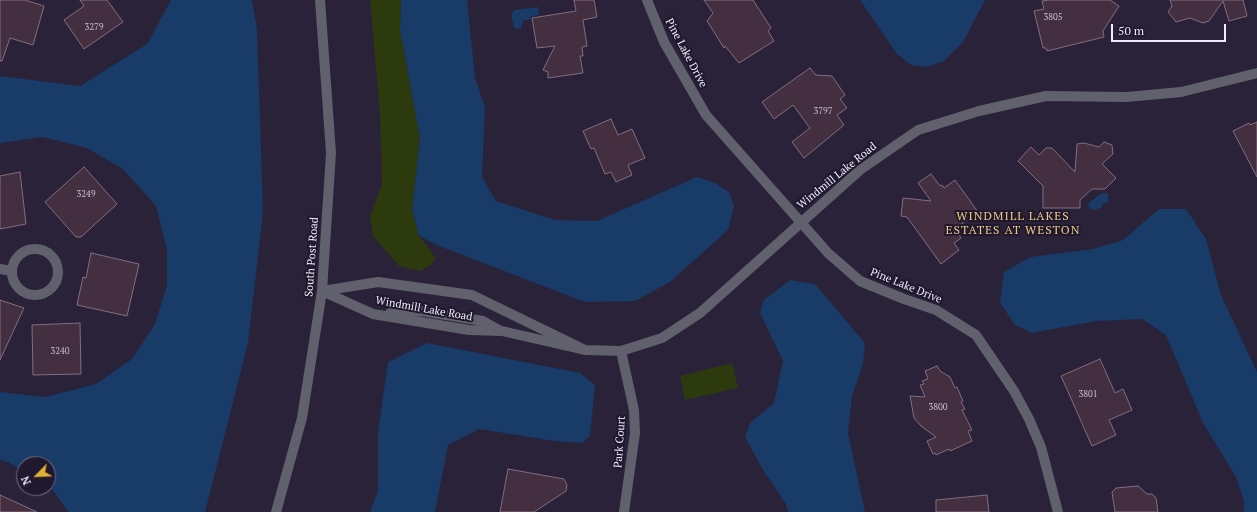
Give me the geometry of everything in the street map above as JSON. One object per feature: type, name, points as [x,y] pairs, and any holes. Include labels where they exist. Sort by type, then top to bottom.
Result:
[{"type":"street","name":"South Post Road","points":[[276,512],[302,418],[322,291],[331,153],[320,0]]},
{"type":"street","name":"Pine Lake Drive","points":[[646,0],[664,42],[706,115],[828,253],[860,280],[904,299],[936,310],[976,335],[1014,391],[1029,419],[1041,447],[1058,512]]},
{"type":"street","name":"Windmill Lake Road","points":[[322,291],[372,314],[468,330],[502,331],[584,350],[622,351],[662,338],[700,313],[800,222],[860,170],[918,130],[979,111],[1046,96],[1127,97],[1181,92],[1257,73]]},
{"type":"street","points":[[36,249],[45,251],[52,257],[57,264],[58,274],[56,282],[50,290],[33,296],[24,293],[17,288],[11,271],[14,262],[19,255],[27,250],[36,249]]},
{"type":"street","points":[[0,269],[11,271]]},
{"type":"street","name":"Windmill Lake Road","points":[[322,291],[378,282],[472,295],[584,350]]},
{"type":"street","name":"Park Court","points":[[622,351],[634,410],[635,433],[624,512]]},
{"type":"green space","points":[[370,0],[401,0],[400,30],[420,138],[412,209],[419,236],[431,251],[435,259],[431,265],[420,271],[399,266],[373,236],[370,216],[382,185],[380,115]]},
{"type":"green space","points":[[732,363],[738,388],[685,400],[680,376]]},
{"type":"water","points":[[171,0],[252,0],[257,29],[263,212],[248,343],[205,512],[68,512],[56,494],[56,456],[16,456],[16,467],[8,462],[0,460],[0,392],[45,397],[96,384],[132,359],[155,324],[167,285],[167,250],[156,206],[123,169],[87,148],[43,137],[0,143],[0,76],[80,86],[147,44]]},
{"type":"water","points":[[401,0],[467,0],[475,78],[485,107],[482,177],[496,201],[555,220],[597,221],[697,177],[715,183],[729,192],[734,206],[728,230],[670,282],[635,301],[585,302],[439,246],[419,236],[412,209],[420,138],[400,30]]},
{"type":"water","points":[[860,0],[985,0],[963,42],[944,61],[927,67],[911,65],[897,54]]},
{"type":"water","points":[[538,7],[539,15],[532,16],[530,19],[523,21],[521,28],[514,28],[511,15],[514,10]]},
{"type":"water","points":[[1102,193],[1106,193],[1108,195],[1108,202],[1103,203],[1102,207],[1095,210],[1090,209],[1088,205],[1090,202]]},
{"type":"water","points":[[1159,209],[1186,209],[1206,239],[1221,295],[1257,372],[1257,512],[1244,512],[1244,501],[1236,477],[1203,423],[1166,335],[1142,319],[1096,321],[1032,333],[1015,325],[1000,303],[1004,272],[1030,257],[1093,249],[1123,240]]},
{"type":"water","points":[[790,280],[815,284],[865,343],[863,364],[852,396],[848,433],[865,512],[788,512],[786,504],[763,470],[745,437],[750,423],[774,403],[783,361],[760,313],[764,300]]},
{"type":"water","points":[[427,343],[580,373],[595,385],[590,436],[582,443],[555,441],[479,429],[448,445],[435,512],[370,512],[378,491],[378,432],[388,362]]},
{"type":"building","points":[[0,0],[25,0],[44,6],[33,45],[10,38],[2,61],[0,61]]},
{"type":"building","points":[[80,0],[107,0],[123,22],[84,49],[64,20],[84,6]]},
{"type":"building","points":[[574,0],[594,0],[597,17],[583,20],[587,46],[582,47],[583,56],[580,56],[583,73],[548,78],[548,72],[543,70],[555,46],[537,48],[532,18],[576,11]]},
{"type":"building","points":[[704,0],[753,0],[771,28],[768,31],[774,41],[739,63],[725,46],[724,48],[707,21],[713,13]]},
{"type":"building","points":[[1110,0],[1119,6],[1103,31],[1104,37],[1047,51],[1046,48],[1043,48],[1034,11],[1044,9],[1042,1]]},
{"type":"building","points":[[1170,0],[1243,0],[1247,16],[1229,21],[1223,1],[1209,21],[1203,23],[1190,18],[1176,22],[1168,12],[1172,6]]},
{"type":"building","points":[[810,68],[816,75],[832,76],[845,95],[840,99],[847,108],[837,115],[844,125],[804,158],[792,142],[810,128],[793,105],[774,119],[762,102]]},
{"type":"building","points":[[611,119],[618,135],[632,129],[645,158],[628,165],[632,175],[616,182],[611,172],[605,174],[594,148],[591,149],[583,131]]},
{"type":"building","points":[[1257,122],[1257,177],[1233,131],[1249,123],[1250,125]]},
{"type":"building","points":[[1104,142],[1112,145],[1113,154],[1102,164],[1116,178],[1105,189],[1092,189],[1080,200],[1080,208],[1043,208],[1043,186],[1018,161],[1031,147],[1039,155],[1046,148],[1052,148],[1075,172],[1077,144],[1084,143],[1099,147]]},
{"type":"building","points":[[84,167],[117,204],[81,237],[76,237],[45,202]]},
{"type":"building","points":[[20,172],[26,224],[0,229],[0,176]]},
{"type":"building","points":[[931,174],[940,186],[942,185],[944,188],[955,180],[978,212],[955,229],[961,238],[954,243],[959,250],[941,264],[907,217],[901,216],[903,198],[931,201],[918,183]]},
{"type":"building","points":[[91,253],[139,264],[127,316],[77,305],[83,277],[86,278]]},
{"type":"building","points":[[0,300],[24,308],[0,360]]},
{"type":"building","points":[[80,323],[81,374],[33,375],[32,325]]},
{"type":"building","points":[[1100,359],[1115,393],[1123,389],[1132,410],[1109,420],[1116,435],[1092,446],[1061,376]]},
{"type":"building","points":[[937,366],[940,371],[950,377],[955,388],[957,387],[963,401],[961,402],[965,409],[962,410],[972,430],[968,431],[972,441],[950,451],[949,449],[936,455],[935,453],[933,454],[927,441],[936,437],[921,426],[914,418],[910,396],[925,397],[920,385],[924,384],[922,381],[928,379],[925,371]]},
{"type":"building","points":[[508,469],[564,479],[567,485],[566,491],[534,512],[500,512]]},
{"type":"building","points":[[1138,486],[1147,494],[1152,494],[1156,498],[1158,512],[1115,512],[1112,492],[1116,488]]},
{"type":"building","points":[[0,495],[37,512],[0,512]]},
{"type":"building","points":[[987,495],[989,512],[936,512],[936,500]]},
{"type":"district","name":"WINDMILL LAKES ESTATES AT WESTON","points":[[1013,224]]}]
